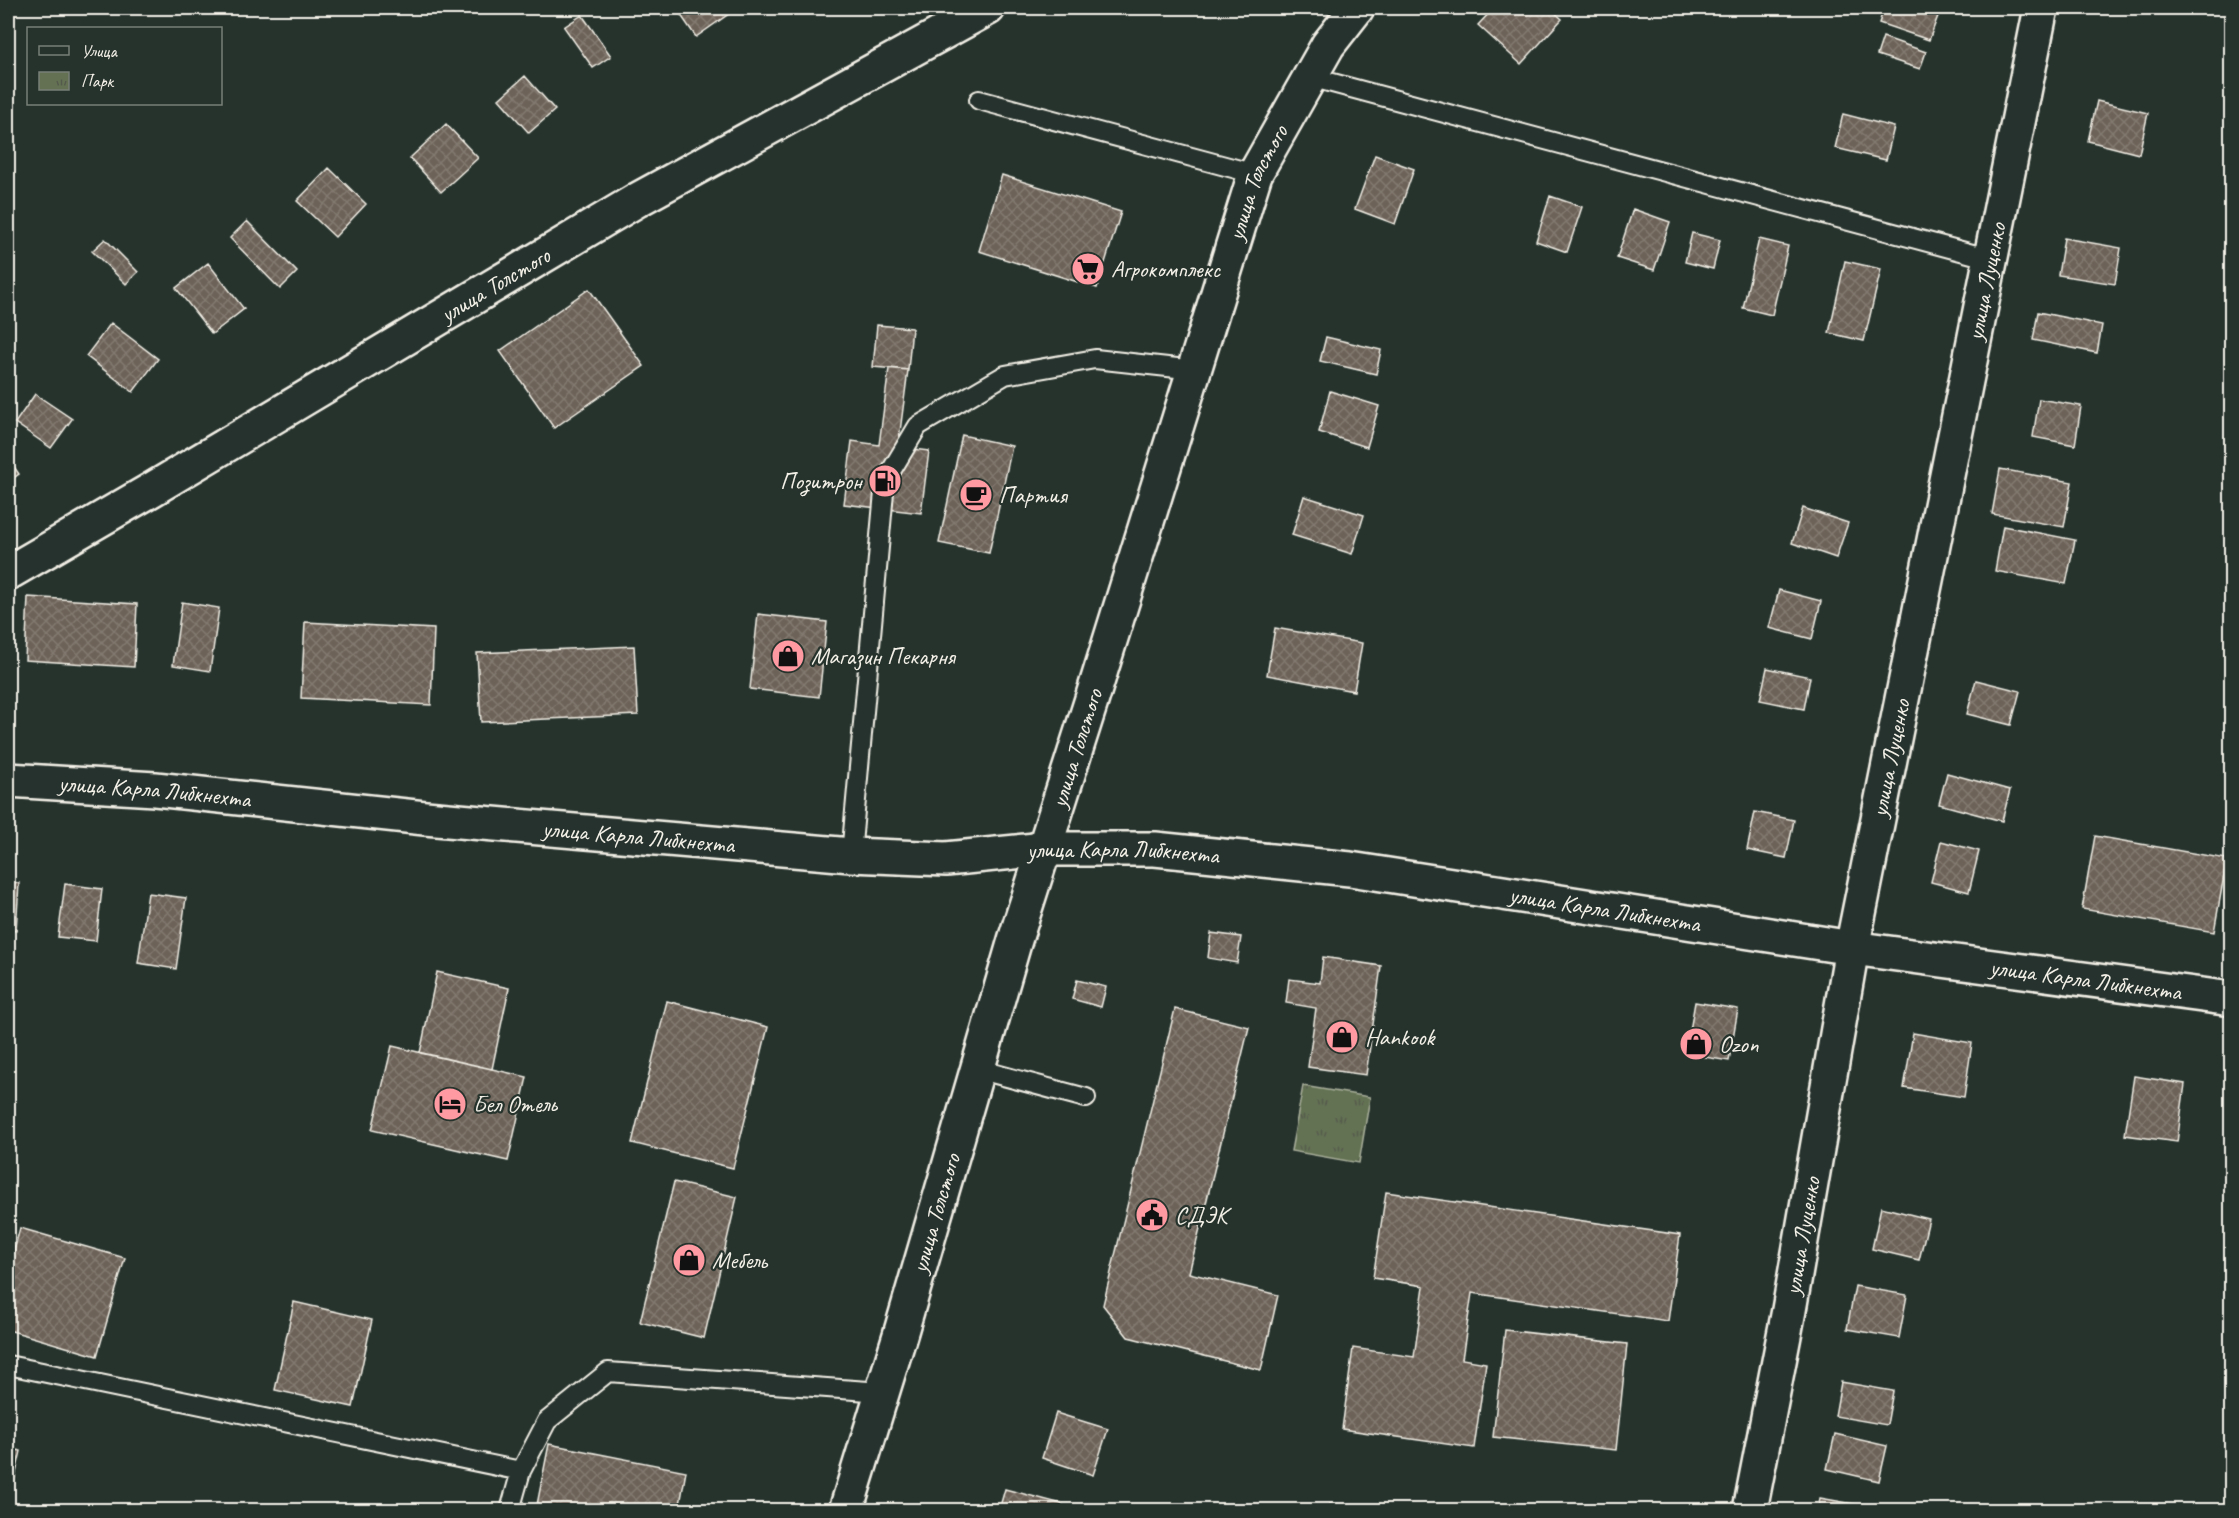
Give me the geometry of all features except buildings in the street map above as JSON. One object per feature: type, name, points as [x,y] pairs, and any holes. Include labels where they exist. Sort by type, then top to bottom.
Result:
[{"type":"street","name":"улица Толстого","points":[[8,573],[637,200],[988,8]]},
{"type":"street","name":"улица Толстого","points":[[846,1510],[1015,940],[1256,174],[1328,45],[1358,8]]},
{"type":"street","name":"улица Луценко","points":[[1750,1510],[1791,1298],[1852,948],[2041,8]]},
{"type":"street","name":"улица Карла Либкнехта","points":[[8,780],[155,789],[425,818],[851,855],[946,859],[1045,849],[1155,849],[1350,869],[1852,948],[2232,999]]},
{"type":"lane","points":[[1311,76],[1990,259]]},
{"type":"lane","points":[[979,100],[1256,174]]},
{"type":"lane","points":[[851,855],[885,481],[918,426],[1005,375],[1095,358],[1194,370]]},
{"type":"lane","points":[[977,1070],[1086,1098]]},
{"type":"lane","points":[[8,1365],[521,1471]]},
{"type":"lane","points":[[510,1510],[521,1471],[547,1421],[608,1372],[882,1392]]},
{"type":"green space","points":[[1303,1086],[1370,1097],[1359,1163],[1291,1151]]},
{"type":"place","name":"Агрокомплекс","points":[[1088,269]]},
{"type":"place","name":"Позитрон","points":[[885,481]]},
{"type":"place","name":"Партия","points":[[976,495]]},
{"type":"place","name":"Магазин Пекарня","points":[[788,656]]},
{"type":"place","name":"Hankook","points":[[1342,1037]]},
{"type":"place","name":"Ozon","points":[[1696,1044]]},
{"type":"place","name":"Бел Отель","points":[[450,1104]]},
{"type":"place","name":"СДЭК","points":[[1152,1215]]},
{"type":"place","name":"Мебель","points":[[689,1260]]}]
